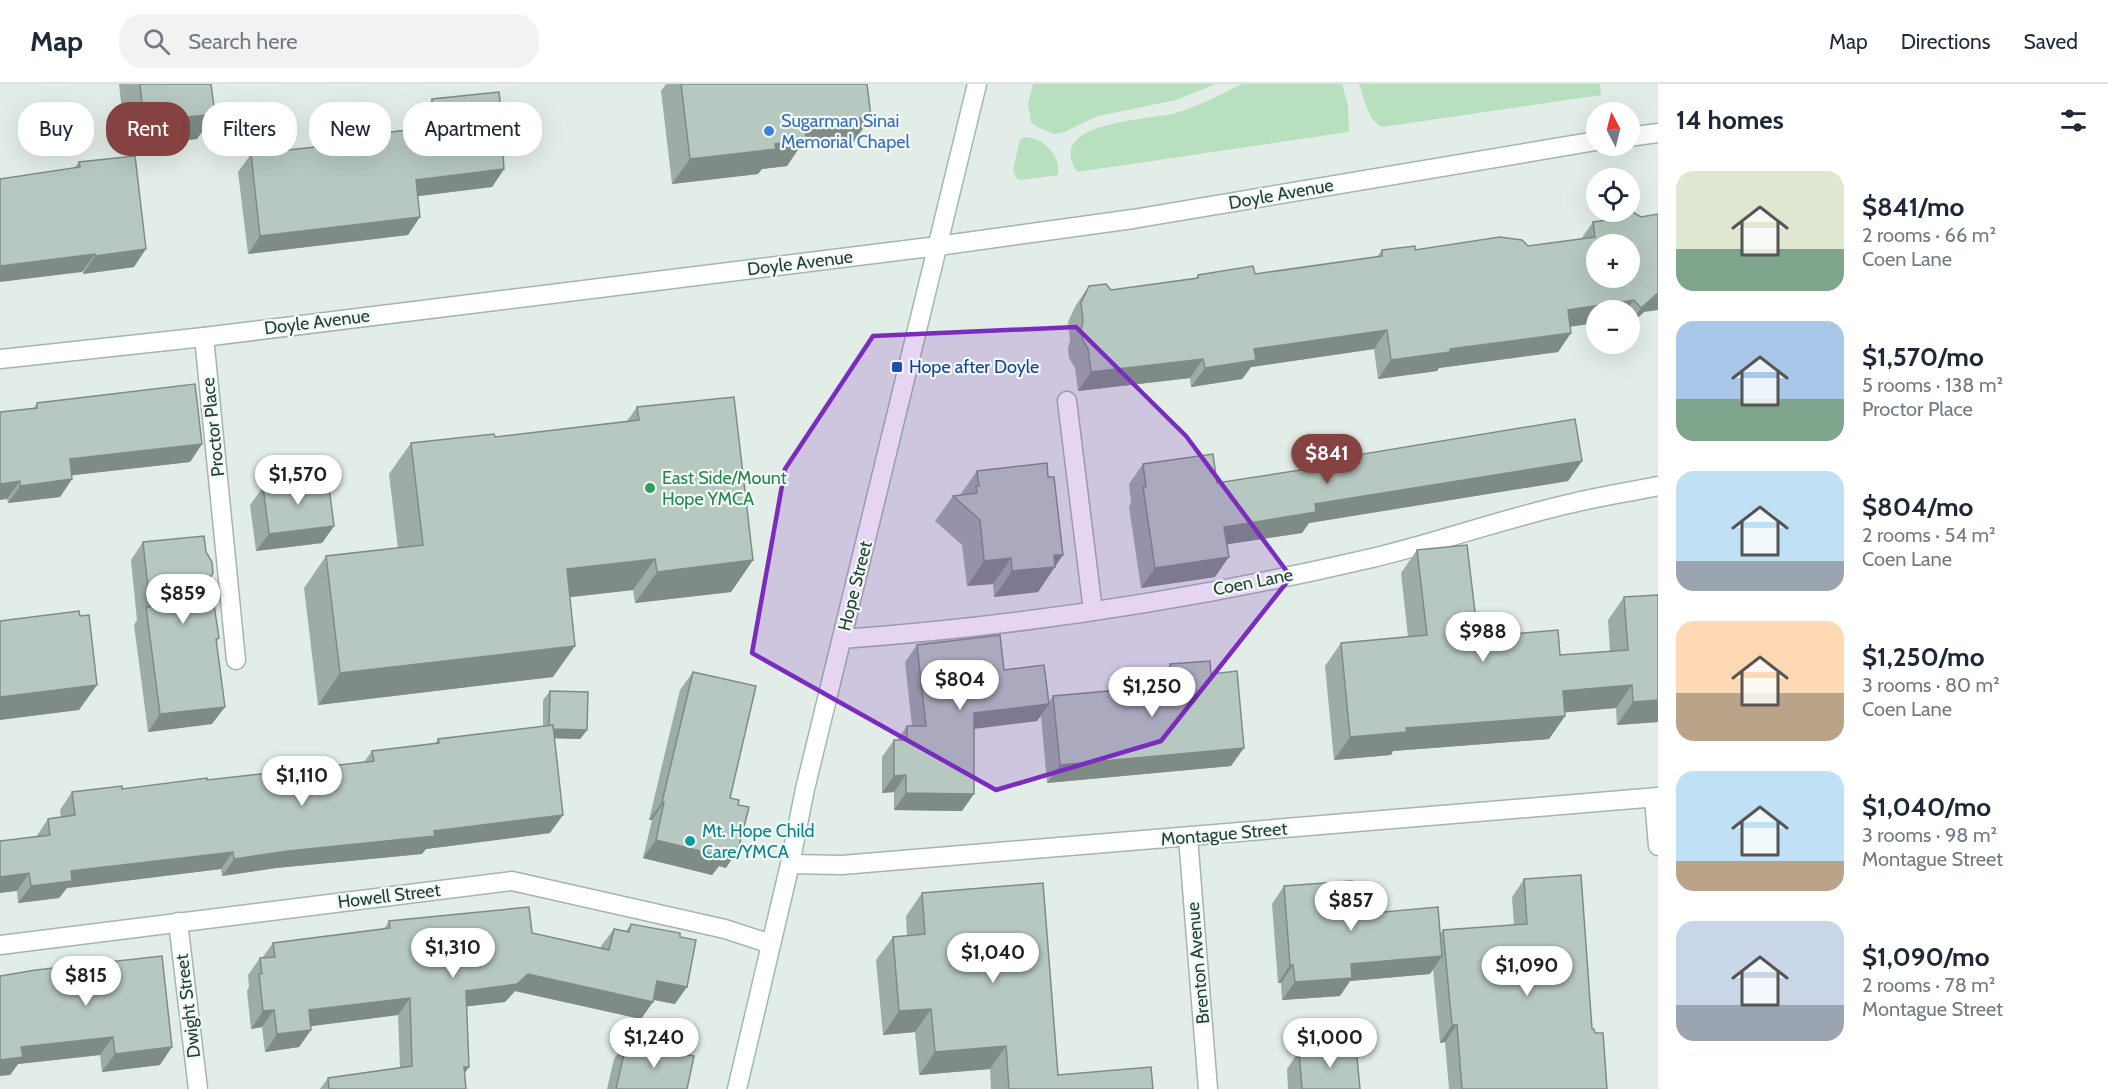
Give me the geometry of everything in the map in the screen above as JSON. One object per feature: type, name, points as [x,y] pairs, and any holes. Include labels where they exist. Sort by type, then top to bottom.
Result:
[{"type":"street","name":"Hope Street","points":[[737,1089],[790,864],[805,789],[977,84]]},
{"type":"street","points":[[1640,135],[1658,133]]},
{"type":"street","name":"Doyle Avenue","points":[[0,359],[204,337],[938,246],[1133,219],[1586,143]]},
{"type":"street","name":"Proctor Place","points":[[204,337],[236,660]]},
{"type":"street","points":[[1067,401],[1094,611]]},
{"type":"street","name":"Coen Lane","points":[[842,639],[997,625],[1238,586],[1373,558],[1573,503],[1658,486]]},
{"type":"street","points":[[1656,798],[1658,846]]},
{"type":"street","name":"Montague Street","points":[[790,864],[842,865],[1656,798]]},
{"type":"street","name":"Brenton Avenue","points":[[1188,837],[1208,1089]]},
{"type":"street","name":"Howell Street","points":[[0,945],[512,881],[725,929],[771,944]]},
{"type":"street","name":"Dwight Street","points":[[178,922],[198,1089]]},
{"type":"highlighted area","points":[[1076,327],[1186,436],[1291,577],[1161,741],[996,790],[752,653],[785,469],[873,336]]},
{"type":"green space","points":[[1033,84],[1216,84],[1176,100],[1098,116],[1064,132],[1054,134],[1031,122],[1028,104]]},
{"type":"green space","points":[[1241,84],[1342,84],[1348,105],[1349,132],[1077,172],[1071,155],[1074,143],[1086,133],[1103,126],[1172,114],[1208,101]]},
{"type":"green space","points":[[1359,84],[1600,84],[1601,95],[1382,127],[1377,124],[1367,109]]},
{"type":"green space","points":[[1026,137],[1039,141],[1050,150],[1057,161],[1058,175],[1017,179],[1013,170],[1020,139]]},
{"type":"building","points":[[140,84],[211,84],[213,102],[202,102],[202,115],[190,117],[190,102],[142,102]]},
{"type":"building","points":[[681,84],[867,84],[871,117],[807,124],[805,140],[775,144],[776,149],[690,159]]},
{"type":"building","points":[[499,92],[500,102],[432,102],[432,99]]},
{"type":"building","points":[[403,131],[403,156],[503,156],[504,169],[416,180],[420,217],[260,236],[251,156],[297,156],[297,149],[309,148],[309,156],[391,156],[391,132]]},
{"type":"building","points":[[135,156],[146,249],[0,266],[0,179],[80,167],[79,162]]},
{"type":"building","points":[[1658,214],[1658,293],[1641,308],[1640,300],[1586,300],[1586,307],[1568,310],[1571,333],[1450,349],[1450,352],[1391,360],[1387,330],[1254,349],[1256,360],[1205,368],[1203,359],[1091,372],[1088,349],[1082,339],[1081,303],[1089,286],[1106,284],[1111,290],[1198,278],[1198,275],[1253,266],[1255,274],[1382,256],[1382,250],[1415,246],[1415,250],[1500,237],[1522,240],[1528,246],[1586,238],[1586,288],[1640,288],[1640,234],[1595,234],[1593,222],[1640,222],[1640,216]]},
{"type":"building","points":[[195,384],[202,444],[70,459],[72,479],[20,486],[20,481],[0,484],[0,412],[37,408],[37,403]]},
{"type":"building","points":[[734,397],[753,560],[657,572],[655,559],[567,569],[575,646],[340,673],[326,556],[423,545],[411,443],[494,434],[495,437],[639,420],[637,407]]},
{"type":"building","points":[[1575,419],[1582,461],[1315,504],[1316,512],[1224,527],[1229,557],[1155,568],[1143,487],[1146,487],[1143,464],[1213,454],[1217,483],[1352,462],[1351,456]]},
{"type":"building","points":[[1047,463],[1048,477],[1054,477],[1063,555],[1054,555],[1055,567],[1012,571],[1011,558],[984,561],[980,520],[953,496],[977,493],[976,486],[979,486],[977,471]]},
{"type":"building","points":[[328,479],[334,526],[269,534],[263,487]]},
{"type":"building","points":[[204,536],[206,552],[212,562],[213,573],[210,578],[219,638],[216,639],[225,707],[160,714],[146,607],[150,607],[143,542]]},
{"type":"building","points":[[1467,545],[1478,637],[1558,630],[1560,655],[1628,650],[1624,597],[1658,595],[1658,700],[1633,702],[1632,685],[1563,691],[1565,716],[1406,728],[1407,732],[1350,737],[1341,643],[1427,635],[1417,550]]},
{"type":"building","points":[[79,611],[80,616],[89,615],[97,685],[0,697],[0,621]]},
{"type":"building","points":[[1000,635],[1004,670],[1044,665],[1049,704],[974,713],[974,794],[906,793],[906,775],[894,776],[894,740],[907,740],[907,726],[926,726],[917,645]]},
{"type":"building","points":[[1210,661],[1211,674],[1237,671],[1244,748],[1060,765],[1053,696],[1163,686],[1162,677],[1171,677],[1170,664]]},
{"type":"building","points":[[693,672],[756,686],[730,798],[739,800],[738,805],[749,807],[738,850],[727,847],[725,857],[656,840],[664,802],[662,802]]},
{"type":"building","points":[[550,691],[588,692],[587,730],[553,729],[553,725],[549,725]]},
{"type":"building","points":[[553,725],[563,815],[434,831],[435,836],[288,851],[234,859],[233,852],[71,871],[72,881],[31,886],[29,873],[0,877],[0,841],[50,835],[48,819],[75,815],[72,792],[122,786],[122,789],[374,761],[372,751],[439,743],[438,739]]},
{"type":"building","points":[[1581,875],[1592,1029],[1595,1033],[1603,1033],[1607,1089],[1462,1089],[1457,1025],[1452,1025],[1443,930],[1527,924],[1524,879]]},
{"type":"building","points":[[1352,881],[1361,891],[1362,914],[1438,907],[1442,956],[1351,964],[1352,978],[1295,982],[1293,965],[1290,965],[1284,886]]},
{"type":"building","points":[[1043,883],[1058,1075],[1151,1067],[1153,1089],[1009,1089],[1006,1046],[935,1052],[931,1009],[899,1011],[893,937],[925,934],[922,893]]},
{"type":"building","points":[[529,907],[532,933],[609,950],[614,929],[629,932],[631,924],[680,933],[680,937],[696,940],[687,987],[657,981],[653,1002],[528,974],[517,984],[466,991],[469,1067],[464,1067],[466,1089],[329,1089],[328,1078],[412,1066],[410,998],[309,1010],[311,1030],[277,1034],[274,1010],[263,1011],[259,974],[262,974],[260,958],[275,957],[273,943],[390,928],[389,921]]},
{"type":"building","points":[[162,956],[172,1047],[115,1054],[113,1037],[21,1047],[23,1057],[0,1060],[0,976]]},
{"type":"building","points":[[627,1041],[694,1056],[687,1089],[616,1089]]},
{"type":"building","points":[[1356,1047],[1360,1089],[1302,1089],[1299,1051]]},
{"type":"place","name":"Sugarman Sinai Memorial Chapel","points":[[769,131]]},
{"type":"place","name":"Hope after Doyle","points":[[897,367]]},
{"type":"place","name":"East Side/Mount Hope YMCA","points":[[650,488]]},
{"type":"place","name":"Mt. Hope Child Care/YMCA","points":[[690,841]]}]
